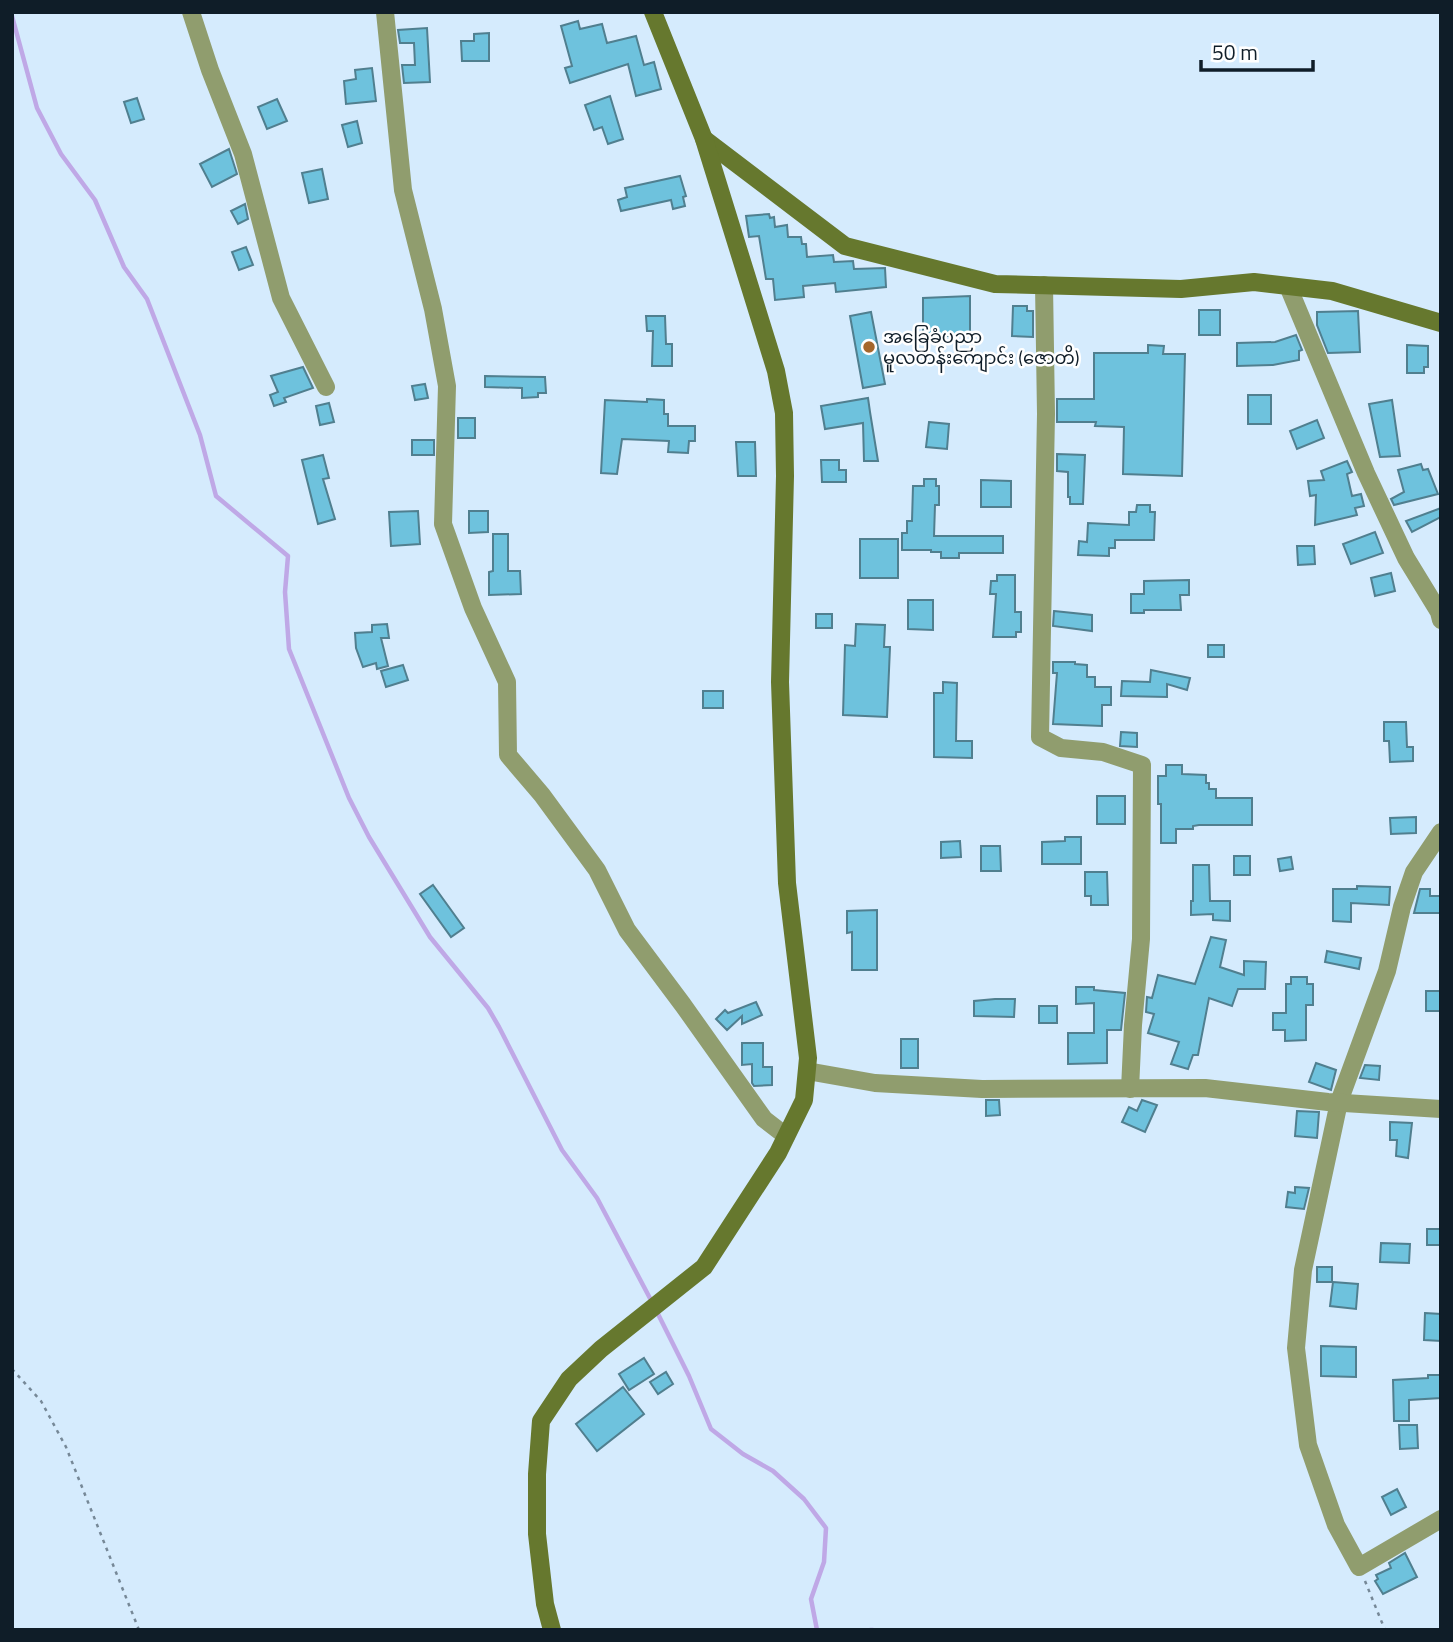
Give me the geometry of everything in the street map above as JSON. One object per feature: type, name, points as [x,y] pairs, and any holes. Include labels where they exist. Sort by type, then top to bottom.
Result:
[{"type":"main road","points":[[552,1630],[545,1604],[537,1534],[537,1474],[541,1422],[569,1379],[601,1349],[704,1267],[778,1153],[804,1100],[807,1071],[802,995],[787,883],[780,695],[785,476],[783,413],[776,371],[704,139],[653,12]]},
{"type":"main road","points":[[704,139],[845,246],[995,284],[1181,289],[1254,282],[1332,292],[1441,323]]},
{"type":"street","points":[[191,12],[210,70],[243,154],[281,298],[326,387]]},
{"type":"street","points":[[385,12],[403,190],[433,309],[447,386],[443,524],[473,608],[507,682],[508,755],[542,794],[597,870],[626,930],[684,1005],[764,1119],[786,1136]]},
{"type":"street","points":[[1044,285],[1046,414],[1040,737],[1060,748],[1103,752],[1142,765],[1141,939],[1130,1088]]},
{"type":"street","points":[[1288,286],[1366,472],[1406,558],[1440,615]]},
{"type":"street","points":[[1441,832],[1414,872],[1402,907],[1387,971],[1339,1102],[1303,1270],[1296,1348],[1308,1445],[1336,1525],[1359,1567],[1441,1519]]},
{"type":"street","points":[[807,1071],[875,1083],[982,1089],[1205,1088],[1441,1109]]},
{"type":"path","points":[[12,1369],[41,1401],[66,1447],[139,1630]]},
{"type":"path","points":[[1359,1567],[1385,1630]]},
{"type":"building","points":[[578,21],[580,29],[602,24],[607,43],[636,36],[644,65],[654,62],[661,89],[636,96],[628,64],[570,83],[565,68],[572,66],[561,26]]},
{"type":"building","points":[[427,28],[430,82],[404,83],[402,65],[415,65],[414,43],[400,43],[398,30]]},
{"type":"building","points":[[489,33],[489,61],[462,61],[461,41],[474,41],[474,34]]},
{"type":"building","points":[[372,68],[376,101],[346,104],[344,81],[356,79],[355,70]]},
{"type":"building","points":[[610,96],[623,139],[608,144],[602,127],[594,130],[585,105]]},
{"type":"building","points":[[137,98],[144,119],[131,123],[124,102]]},
{"type":"building","points":[[277,99],[287,121],[267,129],[258,107]]},
{"type":"building","points":[[357,121],[362,143],[348,147],[342,125]]},
{"type":"building","points":[[229,149],[237,174],[212,187],[200,164]]},
{"type":"building","points":[[322,169],[328,199],[309,203],[302,173]]},
{"type":"building","points":[[680,176],[686,196],[683,197],[685,206],[673,209],[671,200],[621,211],[618,200],[627,197],[625,188]]},
{"type":"building","points":[[245,204],[248,219],[238,224],[231,211]]},
{"type":"building","points":[[769,214],[770,218],[774,217],[775,227],[787,225],[788,237],[801,237],[802,244],[806,244],[807,257],[833,255],[834,262],[853,261],[854,269],[885,268],[886,287],[836,292],[835,283],[803,286],[804,297],[775,300],[773,279],[766,279],[759,236],[749,237],[746,216]]},
{"type":"building","points":[[246,247],[253,265],[239,270],[232,252]]},
{"type":"building","points":[[970,296],[970,336],[945,336],[945,339],[931,340],[931,335],[923,335],[923,298]]},
{"type":"building","points":[[1013,306],[1027,306],[1027,311],[1033,311],[1033,337],[1012,336]]},
{"type":"building","points":[[1199,310],[1220,310],[1220,335],[1199,335]]},
{"type":"building","points":[[1358,311],[1360,352],[1328,353],[1317,325],[1317,312]]},
{"type":"building","points":[[871,312],[885,384],[863,388],[850,316]]},
{"type":"building","points":[[646,316],[665,316],[666,344],[672,344],[672,366],[652,366],[653,331],[647,331]]},
{"type":"building","points":[[1296,335],[1302,350],[1299,351],[1299,360],[1273,365],[1237,366],[1237,343],[1275,342]]},
{"type":"building","points":[[1148,345],[1164,346],[1163,354],[1185,354],[1182,476],[1123,474],[1124,427],[1095,426],[1096,422],[1057,422],[1057,399],[1094,399],[1094,353],[1148,353]]},
{"type":"building","points":[[1407,345],[1428,346],[1428,367],[1424,367],[1424,373],[1407,373]]},
{"type":"building","points":[[303,367],[313,388],[284,398],[286,402],[274,406],[270,395],[278,392],[271,376]]},
{"type":"building","points":[[485,376],[545,377],[546,393],[538,393],[538,397],[522,398],[522,388],[485,387]]},
{"type":"building","points":[[425,384],[428,398],[415,400],[412,386]]},
{"type":"building","points":[[1248,395],[1271,395],[1271,424],[1248,424]]},
{"type":"building","points":[[868,398],[878,461],[864,461],[863,423],[825,429],[821,406]]},
{"type":"building","points":[[647,399],[664,400],[664,414],[668,414],[668,426],[695,426],[695,441],[689,441],[688,453],[668,452],[669,441],[622,439],[617,474],[601,473],[605,400],[647,402]]},
{"type":"building","points":[[1392,400],[1400,456],[1380,457],[1369,404]]},
{"type":"building","points":[[329,403],[334,422],[320,425],[316,406]]},
{"type":"building","points":[[458,418],[475,418],[475,438],[458,438]]},
{"type":"building","points":[[1317,420],[1324,438],[1297,449],[1290,431]]},
{"type":"building","points":[[929,422],[949,424],[947,449],[926,447]]},
{"type":"building","points":[[412,440],[434,440],[434,455],[412,455]]},
{"type":"building","points":[[736,442],[755,442],[756,476],[738,476]]},
{"type":"building","points":[[1057,454],[1085,455],[1083,504],[1070,504],[1068,472],[1057,471]]},
{"type":"building","points":[[323,455],[329,478],[323,479],[335,519],[318,524],[302,460]]},
{"type":"building","points":[[821,460],[839,460],[839,470],[846,470],[846,482],[822,482]]},
{"type":"building","points":[[1347,461],[1352,472],[1347,474],[1352,496],[1361,494],[1364,506],[1355,508],[1357,515],[1315,525],[1316,495],[1310,496],[1308,481],[1324,480],[1321,471]]},
{"type":"building","points":[[1421,464],[1423,470],[1428,469],[1438,494],[1394,505],[1391,499],[1404,492],[1398,470]]},
{"type":"building","points":[[924,479],[936,479],[936,486],[939,486],[934,536],[1003,536],[1003,553],[959,553],[959,558],[941,558],[941,552],[902,550],[902,533],[907,533],[907,521],[912,521],[913,486],[924,486]]},
{"type":"building","points":[[981,480],[1011,481],[1011,507],[981,507]]},
{"type":"building","points":[[1137,505],[1150,505],[1150,512],[1155,512],[1154,540],[1115,540],[1115,548],[1109,548],[1109,556],[1078,555],[1079,541],[1087,542],[1088,523],[1129,525],[1129,512],[1136,512]]},
{"type":"building","points":[[1441,508],[1441,517],[1412,532],[1406,521]]},
{"type":"building","points":[[418,511],[420,544],[391,546],[389,512]]},
{"type":"building","points":[[469,511],[488,511],[488,532],[469,533]]},
{"type":"building","points":[[1375,532],[1383,553],[1351,564],[1343,544]]},
{"type":"building","points":[[493,534],[508,534],[508,571],[520,571],[521,594],[489,595],[489,572],[493,571]]},
{"type":"building","points":[[860,539],[898,539],[898,578],[860,578]]},
{"type":"building","points":[[1297,546],[1314,546],[1315,564],[1298,565]]},
{"type":"building","points":[[1391,573],[1395,591],[1375,596],[1371,578]]},
{"type":"building","points":[[997,575],[1015,575],[1015,612],[1021,612],[1021,632],[1016,632],[1016,637],[993,637],[996,594],[990,594],[991,581],[997,581]]},
{"type":"building","points":[[1189,580],[1189,595],[1180,595],[1181,610],[1144,610],[1144,613],[1131,613],[1131,594],[1144,594],[1144,581]]},
{"type":"building","points":[[908,600],[933,600],[933,630],[908,629]]},
{"type":"building","points":[[1054,611],[1092,615],[1092,631],[1053,626]]},
{"type":"building","points":[[816,614],[832,614],[832,628],[816,628]]},
{"type":"building","points":[[387,624],[389,638],[381,638],[388,666],[377,669],[376,663],[363,667],[356,648],[355,633],[372,632],[372,625]]},
{"type":"building","points":[[856,624],[885,625],[884,647],[890,647],[887,717],[843,715],[845,645],[855,646]]},
{"type":"building","points":[[1208,645],[1224,645],[1224,657],[1208,657]]},
{"type":"building","points":[[1053,662],[1087,665],[1087,677],[1095,677],[1095,687],[1111,687],[1111,705],[1102,705],[1102,726],[1053,724],[1057,673],[1053,673]]},
{"type":"building","points":[[403,665],[408,680],[386,687],[381,671]]},
{"type":"building","points":[[1151,670],[1190,678],[1187,690],[1167,684],[1167,697],[1121,696],[1122,681],[1150,682]]},
{"type":"building","points":[[943,682],[957,683],[956,741],[972,741],[972,758],[934,757],[934,693],[943,693]]},
{"type":"building","points":[[703,691],[723,691],[723,708],[703,708]]},
{"type":"building","points":[[1384,722],[1406,722],[1407,747],[1413,747],[1413,761],[1390,762],[1389,741],[1384,741]]},
{"type":"building","points":[[1121,732],[1137,733],[1137,747],[1120,746]]},
{"type":"building","points":[[1166,765],[1182,765],[1182,774],[1206,775],[1209,789],[1216,789],[1216,798],[1252,798],[1252,825],[1199,825],[1193,826],[1193,829],[1176,829],[1176,843],[1161,843],[1158,776],[1166,776]]},
{"type":"building","points":[[1097,796],[1125,796],[1125,824],[1097,824]]},
{"type":"building","points":[[1416,817],[1416,833],[1391,834],[1390,818]]},
{"type":"building","points":[[1065,837],[1081,837],[1081,864],[1042,864],[1042,842],[1065,841]]},
{"type":"building","points":[[960,841],[961,857],[941,858],[941,842]]},
{"type":"building","points":[[981,846],[1000,846],[1001,871],[981,871]]},
{"type":"building","points":[[1234,856],[1250,856],[1250,875],[1234,875]]},
{"type":"building","points":[[1291,857],[1293,869],[1280,871],[1278,859]]},
{"type":"building","points":[[1193,865],[1209,865],[1210,901],[1230,901],[1230,921],[1213,920],[1213,914],[1191,915]]},
{"type":"building","points":[[1085,872],[1107,872],[1108,905],[1091,905],[1091,896],[1085,896]]},
{"type":"building","points":[[433,885],[464,928],[451,937],[420,894]]},
{"type":"building","points":[[1357,886],[1390,887],[1389,905],[1351,903],[1351,922],[1333,921],[1333,889],[1357,889]]},
{"type":"building","points":[[1420,889],[1430,889],[1430,896],[1441,896],[1441,913],[1414,913]]},
{"type":"building","points":[[877,910],[877,970],[852,970],[852,932],[847,933],[847,911]]},
{"type":"building","points":[[1211,937],[1226,940],[1220,967],[1244,975],[1244,961],[1266,962],[1265,989],[1238,989],[1232,1006],[1209,998],[1198,1055],[1193,1055],[1188,1069],[1171,1064],[1179,1042],[1148,1033],[1154,1014],[1146,1012],[1147,997],[1152,998],[1158,975],[1195,984]]},
{"type":"building","points":[[1327,951],[1361,958],[1359,969],[1325,962]]},
{"type":"building","points":[[1291,977],[1307,977],[1307,984],[1313,984],[1313,1005],[1306,1005],[1306,1040],[1285,1041],[1285,1030],[1273,1030],[1273,1013],[1286,1013],[1286,984],[1291,984]]},
{"type":"building","points":[[1076,987],[1094,987],[1094,990],[1125,993],[1121,1030],[1107,1030],[1107,1063],[1068,1064],[1068,1033],[1094,1033],[1094,1003],[1076,1004]]},
{"type":"building","points":[[1426,991],[1441,991],[1441,1011],[1426,1011]]},
{"type":"building","points":[[1015,999],[1014,1017],[974,1016],[974,1001]]},
{"type":"building","points":[[756,1002],[762,1015],[742,1024],[742,1016],[727,1030],[716,1019],[725,1010],[728,1013]]},
{"type":"building","points":[[1039,1006],[1057,1006],[1057,1023],[1039,1023]]},
{"type":"building","points":[[901,1039],[918,1039],[918,1068],[901,1068]]},
{"type":"building","points":[[742,1043],[763,1043],[763,1067],[772,1067],[772,1085],[754,1086],[752,1064],[742,1065]]},
{"type":"building","points":[[1316,1063],[1336,1070],[1331,1090],[1309,1082]]},
{"type":"building","points":[[1365,1065],[1380,1066],[1379,1080],[1360,1078]]},
{"type":"building","points":[[986,1100],[999,1100],[1000,1115],[986,1116]]},
{"type":"building","points":[[1142,1100],[1157,1105],[1145,1132],[1122,1122],[1129,1107],[1137,1111]]},
{"type":"building","points":[[1297,1111],[1319,1112],[1317,1138],[1295,1136]]},
{"type":"building","points":[[1390,1122],[1412,1123],[1408,1158],[1396,1156],[1397,1140],[1390,1140]]},
{"type":"building","points":[[1295,1187],[1309,1188],[1304,1209],[1286,1207],[1288,1192],[1295,1193]]},
{"type":"building","points":[[1427,1229],[1440,1229],[1440,1245],[1427,1245]]},
{"type":"building","points":[[1381,1243],[1410,1244],[1409,1263],[1380,1262]]},
{"type":"building","points":[[1317,1267],[1332,1267],[1332,1282],[1317,1282]]},
{"type":"building","points":[[1333,1282],[1358,1284],[1356,1309],[1330,1306]]},
{"type":"building","points":[[1425,1313],[1441,1314],[1441,1341],[1424,1340]]},
{"type":"building","points":[[1321,1346],[1356,1347],[1356,1377],[1321,1376]]},
{"type":"building","points":[[644,1358],[654,1374],[629,1390],[619,1374]]},
{"type":"building","points":[[666,1372],[673,1384],[658,1394],[650,1382]]},
{"type":"building","points":[[1428,1375],[1441,1375],[1441,1398],[1409,1400],[1409,1421],[1394,1421],[1393,1380],[1428,1378]]},
{"type":"building","points":[[623,1387],[644,1414],[597,1451],[576,1424]]},
{"type":"building","points":[[1399,1425],[1417,1425],[1418,1448],[1400,1449]]},
{"type":"building","points":[[1397,1489],[1406,1507],[1391,1515],[1382,1497]]},
{"type":"building","points":[[1405,1553],[1417,1577],[1383,1594],[1375,1581],[1378,1579],[1376,1575],[1391,1568],[1389,1563]]},
{"type":"waterway","points":[[12,16],[37,108],[61,154],[95,200],[124,267],[147,299],[200,435],[216,496],[288,556],[285,592],[289,649],[349,798],[369,837],[430,937],[488,1008],[562,1150],[597,1198],[653,1304]]},
{"type":"waterway","points":[[657,1312],[689,1376],[711,1429],[743,1454],[773,1471],[804,1499],[826,1528],[824,1562],[811,1599],[817,1630]]},
{"type":"place","name":"အခြေခံပညာ မူလတန်းကျောင်း (ဇောတိ)","points":[[869,347]]}]
